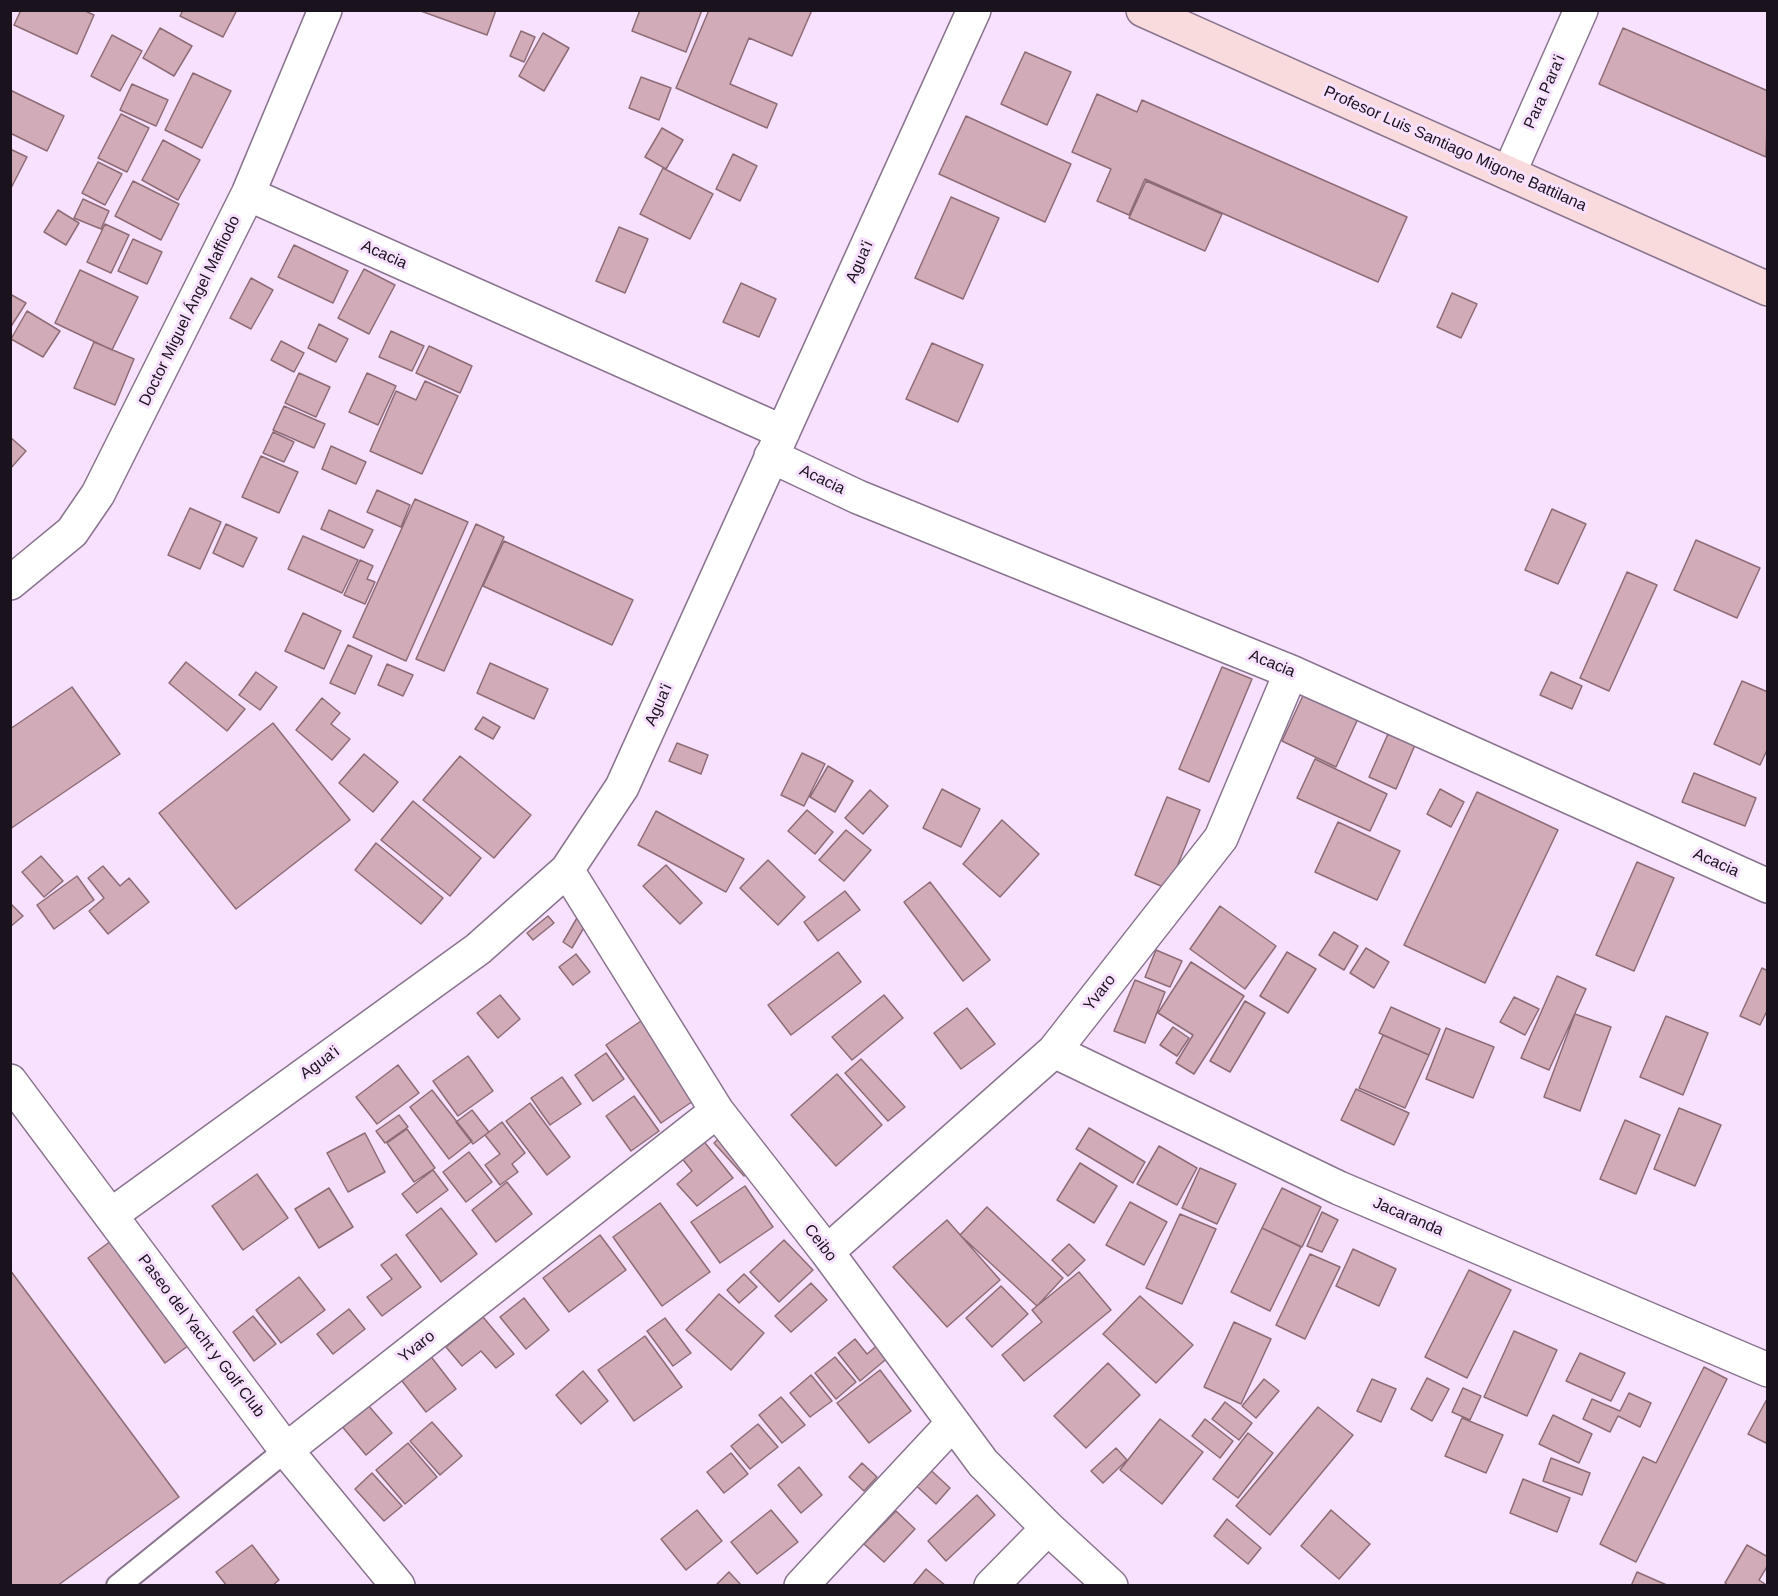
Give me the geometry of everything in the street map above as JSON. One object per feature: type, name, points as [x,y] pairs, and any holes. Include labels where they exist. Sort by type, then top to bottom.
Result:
[{"type":"main road","name":"Profesor Luis Santiago Migone Battilana","points":[[1143,10],[1767,289]]},
{"type":"street","name":"Doctor Miguel Ángel Maffiodo","points":[[10,583],[72,532],[98,494],[248,194],[325,10]]},
{"type":"street","name":"Agua'i","points":[[111,1215],[478,949],[567,870],[622,788],[974,10]]},
{"type":"street","name":"Para Para'i","points":[[1509,173],[1581,10]]},
{"type":"street","name":"Acacia","points":[[248,194],[777,444],[858,497],[1292,672],[1767,886]]},
{"type":"street","name":"Yvaro","points":[[827,1252],[1054,1051],[1221,838],[1292,672]]},
{"type":"street","name":"Ceibo","points":[[567,870],[717,1111],[827,1252],[983,1463],[1048,1528],[1111,1586]]},
{"type":"street","name":"Jacaranda","points":[[1054,1051],[1339,1188],[1767,1370]]},
{"type":"street","name":"Paseo del Yacht y Golf Club","points":[[10,1081],[286,1450],[398,1586]]},
{"type":"street","name":"Yvaro","points":[[286,1450],[717,1111]]},
{"type":"street","points":[[801,1586],[954,1423]]},
{"type":"street","points":[[991,1586],[1048,1528]]},
{"type":"lane","name":"Yvaro","points":[[118,1586],[286,1450]]},
{"type":"building","points":[[21,10],[83,10],[94,15],[77,54],[14,25]]},
{"type":"building","points":[[183,10],[237,10],[223,37],[180,16]]},
{"type":"building","points":[[418,10],[496,10],[487,35]]},
{"type":"building","points":[[640,10],[702,10],[686,52],[632,31]]},
{"type":"building","points":[[709,10],[812,10],[792,56],[749,38],[730,84],[777,104],[767,128],[676,88]]},
{"type":"building","points":[[160,28],[192,46],[174,76],[143,58]]},
{"type":"building","points":[[1623,28],[1768,91],[1766,157],[1599,84]]},
{"type":"building","points":[[521,31],[535,37],[524,62],[510,56]]},
{"type":"building","points":[[543,33],[569,48],[544,91],[519,76]]},
{"type":"building","points":[[112,35],[142,51],[120,91],[91,76]]},
{"type":"building","points":[[1025,52],[1071,72],[1047,125],[1001,104]]},
{"type":"building","points":[[193,73],[231,91],[202,148],[165,130]]},
{"type":"building","points":[[641,77],[671,88],[659,120],[629,108]]},
{"type":"building","points":[[132,84],[168,100],[156,126],[120,110]]},
{"type":"building","points":[[10,90],[64,116],[47,151],[10,133]]},
{"type":"building","points":[[1097,94],[1137,112],[1142,100],[1407,217],[1378,282],[1145,179],[1129,215],[1097,201],[1111,169],[1072,152]]},
{"type":"building","points":[[121,114],[149,128],[127,172],[98,158]]},
{"type":"building","points":[[966,116],[1071,164],[1045,222],[939,174]]},
{"type":"building","points":[[662,128],[683,140],[666,169],[645,157]]},
{"type":"building","points":[[163,140],[200,160],[178,200],[142,180]]},
{"type":"building","points":[[10,149],[27,157],[10,190]]},
{"type":"building","points":[[733,154],[757,166],[740,201],[716,189]]},
{"type":"building","points":[[98,162],[122,174],[105,205],[82,193]]},
{"type":"building","points":[[663,168],[713,194],[690,239],[640,214]]},
{"type":"building","points":[[133,181],[179,204],[161,240],[115,216]]},
{"type":"building","points":[[1146,181],[1222,214],[1205,251],[1129,218]]},
{"type":"building","points":[[951,197],[999,218],[963,299],[915,278]]},
{"type":"building","points":[[83,199],[109,211],[101,229],[74,218]]},
{"type":"building","points":[[58,210],[79,223],[66,245],[44,232]]},
{"type":"building","points":[[105,224],[129,235],[111,273],[87,262]]},
{"type":"building","points":[[619,227],[648,239],[625,293],[596,281]]},
{"type":"building","points":[[133,239],[162,252],[147,284],[118,271]]},
{"type":"building","points":[[294,245],[348,271],[333,303],[278,277]]},
{"type":"building","points":[[364,269],[395,285],[369,334],[338,318]]},
{"type":"building","points":[[80,270],[138,297],[112,350],[55,323]]},
{"type":"building","points":[[251,278],[273,290],[251,329],[230,318]]},
{"type":"building","points":[[741,283],[776,299],[759,337],[723,322]]},
{"type":"building","points":[[1452,293],[1477,304],[1461,338],[1437,327]]},
{"type":"building","points":[[10,294],[26,303],[10,328]]},
{"type":"building","points":[[27,311],[60,331],[43,357],[11,339]]},
{"type":"building","points":[[319,324],[348,339],[336,362],[308,348]]},
{"type":"building","points":[[391,331],[424,346],[412,371],[379,357]]},
{"type":"building","points":[[281,341],[304,353],[294,372],[271,360]]},
{"type":"building","points":[[94,342],[134,359],[115,405],[74,388]]},
{"type":"building","points":[[932,343],[983,365],[958,422],[906,399]]},
{"type":"building","points":[[429,346],[472,366],[460,393],[416,373]]},
{"type":"building","points":[[299,373],[330,387],[316,417],[285,403]]},
{"type":"building","points":[[367,373],[396,386],[378,425],[349,412]]},
{"type":"building","points":[[425,381],[458,396],[422,474],[370,451],[396,391],[416,400]]},
{"type":"building","points":[[284,406],[325,424],[314,448],[273,430]]},
{"type":"building","points":[[273,432],[294,442],[284,462],[263,453]]},
{"type":"building","points":[[10,437],[26,451],[10,469]]},
{"type":"building","points":[[331,446],[366,462],[356,484],[322,469]]},
{"type":"building","points":[[261,456],[298,472],[279,513],[242,497]]},
{"type":"building","points":[[377,490],[410,505],[401,527],[367,512]]},
{"type":"building","points":[[415,499],[468,522],[406,661],[353,637]]},
{"type":"building","points":[[190,508],[221,522],[200,569],[168,555]]},
{"type":"building","points":[[1552,509],[1586,524],[1558,584],[1525,570]]},
{"type":"building","points":[[329,510],[373,530],[364,548],[321,529]]},
{"type":"building","points":[[226,524],[257,538],[243,567],[213,553]]},
{"type":"building","points":[[476,524],[504,537],[444,671],[416,659]]},
{"type":"building","points":[[303,536],[358,560],[342,593],[288,569]]},
{"type":"building","points":[[1696,540],[1760,568],[1737,618],[1674,590]]},
{"type":"building","points":[[504,541],[633,600],[612,645],[483,586]]},
{"type":"building","points":[[360,560],[373,566],[367,579],[375,582],[365,604],[344,595]]},
{"type":"building","points":[[1627,572],[1657,585],[1609,691],[1580,678]]},
{"type":"building","points":[[303,613],[341,631],[324,669],[285,651]]},
{"type":"building","points":[[348,645],[372,656],[355,694],[330,683]]},
{"type":"building","points":[[186,662],[245,709],[227,731],[169,683]]},
{"type":"building","points":[[490,663],[548,689],[534,719],[477,693]]},
{"type":"building","points":[[387,664],[413,675],[403,696],[378,685]]},
{"type":"building","points":[[1222,667],[1252,679],[1209,782],[1179,769]]},
{"type":"building","points":[[256,672],[277,687],[260,710],[239,695]]},
{"type":"building","points":[[1551,672],[1582,686],[1572,709],[1540,695]]},
{"type":"building","points":[[1742,681],[1768,692],[1768,748],[1760,765],[1714,744]]},
{"type":"building","points":[[72,687],[120,754],[10,829],[10,729]]},
{"type":"building","points":[[1307,687],[1361,712],[1336,767],[1282,741]]},
{"type":"building","points":[[322,698],[340,713],[331,724],[350,739],[332,760],[296,730]]},
{"type":"building","points":[[483,717],[500,727],[493,739],[475,729]]},
{"type":"building","points":[[273,723],[350,820],[236,909],[159,813]]},
{"type":"building","points":[[1388,734],[1415,745],[1396,789],[1369,777]]},
{"type":"building","points":[[677,743],[708,755],[701,774],[669,761]]},
{"type":"building","points":[[802,753],[825,764],[804,806],[781,795]]},
{"type":"building","points":[[364,754],[398,782],[373,812],[339,783]]},
{"type":"building","points":[[460,756],[531,815],[494,858],[423,800]]},
{"type":"building","points":[[1315,759],[1387,794],[1370,831],[1297,798]]},
{"type":"building","points":[[828,766],[853,781],[835,812],[810,797]]},
{"type":"building","points":[[1694,773],[1756,798],[1745,826],[1682,802]]},
{"type":"building","points":[[942,789],[980,809],[961,847],[923,828]]},
{"type":"building","points":[[1440,789],[1464,802],[1451,827],[1427,814]]},
{"type":"building","points":[[870,790],[888,806],[863,834],[845,818]]},
{"type":"building","points":[[1477,792],[1558,830],[1485,983],[1404,945]]},
{"type":"building","points":[[1167,797],[1200,810],[1168,889],[1135,875]]},
{"type":"building","points":[[413,801],[481,858],[450,896],[381,840]]},
{"type":"building","points":[[807,810],[833,832],[815,854],[788,831]]},
{"type":"building","points":[[656,811],[744,859],[726,892],[638,845]]},
{"type":"building","points":[[1002,820],[1039,854],[1000,897],[963,864]]},
{"type":"building","points":[[1338,822],[1400,851],[1377,900],[1315,872]]},
{"type":"building","points":[[846,830],[871,850],[844,881],[819,860]]},
{"type":"building","points":[[376,843],[443,898],[421,924],[355,870]]},
{"type":"building","points":[[41,856],[63,881],[44,897],[22,872]]},
{"type":"building","points":[[768,860],[805,897],[778,925],[740,888]]},
{"type":"building","points":[[1637,862],[1674,878],[1634,971],[1596,955]]},
{"type":"building","points":[[666,865],[702,903],[680,924],[643,886]]},
{"type":"building","points":[[103,866],[120,886],[129,878],[149,902],[108,934],[89,911],[104,898],[88,878]]},
{"type":"building","points":[[77,876],[94,900],[54,929],[37,905]]},
{"type":"building","points":[[930,882],[990,960],[963,981],[904,902]]},
{"type":"building","points":[[845,891],[860,910],[818,941],[804,922]]},
{"type":"building","points":[[10,903],[23,916],[10,927]]},
{"type":"building","points":[[1220,906],[1276,946],[1245,989],[1190,949]]},
{"type":"building","points":[[548,916],[554,923],[533,940],[527,933]]},
{"type":"building","points":[[577,918],[586,924],[572,948],[563,942]]},
{"type":"building","points":[[1334,932],[1358,946],[1344,970],[1319,955]]},
{"type":"building","points":[[1366,948],[1389,962],[1374,988],[1350,973]]},
{"type":"building","points":[[1156,950],[1182,961],[1170,987],[1145,977]]},
{"type":"building","points":[[838,952],[861,982],[791,1035],[768,1005]]},
{"type":"building","points":[[1287,952],[1316,969],[1288,1013],[1260,996]]},
{"type":"building","points":[[576,954],[590,972],[573,985],[559,967]]},
{"type":"building","points":[[1191,962],[1244,996],[1194,1074],[1176,1063],[1193,1035],[1158,1013]]},
{"type":"building","points":[[1762,968],[1768,971],[1768,1009],[1760,1025],[1740,1016]]},
{"type":"building","points":[[1557,976],[1586,989],[1549,1070],[1521,1058]]},
{"type":"building","points":[[1135,980],[1165,992],[1145,1043],[1114,1031]]},
{"type":"building","points":[[500,995],[520,1019],[498,1038],[477,1013]]},
{"type":"building","points":[[884,995],[903,1018],[852,1060],[832,1037]]},
{"type":"building","points":[[1514,997],[1539,1009],[1525,1035],[1500,1022]]},
{"type":"building","points":[[1245,1001],[1265,1013],[1230,1072],[1210,1061]]},
{"type":"building","points":[[1391,1007],[1440,1029],[1429,1055],[1379,1033]]},
{"type":"building","points":[[967,1008],[995,1044],[961,1069],[934,1033]]},
{"type":"building","points":[[1575,1014],[1611,1027],[1580,1111],[1544,1097]]},
{"type":"building","points":[[1666,1016],[1708,1033],[1683,1095],[1640,1077]]},
{"type":"building","points":[[641,1021],[696,1099],[661,1123],[606,1045]]},
{"type":"building","points":[[1173,1027],[1189,1038],[1177,1056],[1160,1045]]},
{"type":"building","points":[[1446,1028],[1494,1047],[1473,1098],[1426,1079]]},
{"type":"building","points":[[1383,1035],[1429,1055],[1405,1108],[1359,1088]]},
{"type":"building","points":[[606,1053],[624,1079],[593,1101],[575,1075]]},
{"type":"building","points":[[468,1056],[493,1091],[458,1116],[433,1081]]},
{"type":"building","points":[[861,1059],[905,1107],[888,1121],[845,1073]]},
{"type":"building","points":[[398,1065],[419,1093],[377,1124],[356,1097]]},
{"type":"building","points":[[837,1074],[882,1125],[836,1166],[791,1115]]},
{"type":"building","points":[[562,1077],[581,1104],[550,1125],[531,1098]]},
{"type":"building","points":[[1356,1089],[1409,1113],[1394,1145],[1341,1120]]},
{"type":"building","points":[[432,1090],[472,1141],[449,1159],[410,1107]]},
{"type":"building","points":[[634,1096],[659,1131],[631,1151],[606,1116]]},
{"type":"building","points":[[530,1103],[570,1157],[547,1175],[506,1121]]},
{"type":"building","points":[[1679,1108],[1721,1125],[1695,1186],[1654,1169]]},
{"type":"building","points":[[472,1110],[489,1132],[473,1144],[456,1122]]},
{"type":"building","points":[[399,1115],[408,1127],[385,1143],[376,1131]]},
{"type":"building","points":[[1625,1120],[1660,1135],[1636,1194],[1600,1179]]},
{"type":"building","points":[[502,1122],[525,1153],[512,1164],[518,1172],[500,1185],[485,1165],[500,1154],[485,1135]]},
{"type":"building","points":[[1089,1128],[1145,1162],[1133,1183],[1076,1149]]},
{"type":"building","points":[[407,1129],[435,1168],[414,1182],[387,1143]]},
{"type":"building","points":[[727,1131],[757,1164],[744,1176],[714,1143]]},
{"type":"building","points":[[365,1133],[385,1172],[348,1192],[327,1153]]},
{"type":"building","points":[[702,1139],[733,1178],[697,1206],[677,1184],[692,1171],[680,1156]]},
{"type":"building","points":[[1159,1146],[1197,1168],[1177,1205],[1137,1184]]},
{"type":"building","points":[[469,1152],[492,1182],[466,1202],[443,1172]]},
{"type":"building","points":[[1080,1163],[1117,1186],[1094,1223],[1057,1200]]},
{"type":"building","points":[[1200,1168],[1236,1184],[1217,1224],[1182,1208]]},
{"type":"building","points":[[433,1170],[448,1190],[417,1213],[402,1194]]},
{"type":"building","points":[[257,1174],[288,1218],[243,1250],[212,1206]]},
{"type":"building","points":[[507,1182],[532,1214],[496,1242],[472,1210]]},
{"type":"building","points":[[745,1186],[773,1227],[720,1263],[691,1222]]},
{"type":"building","points":[[329,1188],[353,1227],[319,1248],[295,1209]]},
{"type":"building","points":[[1282,1188],[1321,1207],[1302,1247],[1262,1228]]},
{"type":"building","points":[[1130,1202],[1167,1222],[1144,1265],[1106,1245]]},
{"type":"building","points":[[660,1203],[710,1272],[662,1306],[613,1237]]},
{"type":"building","points":[[987,1207],[1063,1278],[1037,1306],[960,1235]]},
{"type":"building","points":[[441,1208],[477,1254],[441,1282],[406,1235]]},
{"type":"building","points":[[1322,1212],[1338,1220],[1322,1252],[1307,1246]]},
{"type":"building","points":[[1180,1214],[1216,1229],[1182,1304],[1146,1288]]},
{"type":"building","points":[[947,1220],[1000,1280],[947,1327],[893,1267]]},
{"type":"building","points":[[1262,1228],[1301,1247],[1270,1311],[1231,1292]]},
{"type":"building","points":[[119,1235],[196,1340],[165,1363],[88,1258]]},
{"type":"building","points":[[600,1235],[626,1270],[569,1312],[543,1278]]},
{"type":"building","points":[[784,1240],[813,1270],[779,1302],[750,1272]]},
{"type":"building","points":[[1069,1244],[1085,1260],[1068,1276],[1052,1260]]},
{"type":"building","points":[[1353,1249],[1396,1269],[1379,1306],[1336,1286]]},
{"type":"building","points":[[396,1254],[421,1287],[382,1316],[367,1297],[392,1279],[381,1265]]},
{"type":"building","points":[[1310,1254],[1340,1267],[1305,1339],[1276,1325]]},
{"type":"building","points":[[10,1270],[179,1497],[57,1586],[10,1586]]},
{"type":"building","points":[[1469,1270],[1511,1290],[1467,1378],[1425,1357]]},
{"type":"building","points":[[1079,1272],[1111,1310],[1024,1381],[1002,1355],[1042,1322],[1032,1310]]},
{"type":"building","points":[[744,1274],[757,1287],[739,1303],[727,1290]]},
{"type":"building","points":[[299,1277],[325,1310],[281,1343],[256,1310]]},
{"type":"building","points":[[811,1283],[827,1300],[791,1332],[775,1316]]},
{"type":"building","points":[[1001,1286],[1028,1314],[992,1347],[966,1318]]},
{"type":"building","points":[[719,1294],[764,1333],[731,1370],[686,1330]]},
{"type":"building","points":[[1140,1296],[1193,1345],[1156,1383],[1103,1334]]},
{"type":"building","points":[[524,1298],[549,1330],[526,1349],[500,1317]]},
{"type":"building","points":[[349,1309],[365,1329],[333,1354],[317,1334]]},
{"type":"building","points":[[253,1316],[276,1344],[254,1361],[233,1332]]},
{"type":"building","points":[[483,1317],[514,1354],[496,1368],[481,1351],[462,1366],[446,1347]]},
{"type":"building","points":[[665,1318],[691,1353],[673,1366],[647,1331]]},
{"type":"building","points":[[1234,1322],[1271,1339],[1241,1404],[1204,1387]]},
{"type":"building","points":[[1514,1331],[1557,1350],[1527,1416],[1484,1397]]},
{"type":"building","points":[[645,1336],[682,1387],[634,1421],[598,1370]]},
{"type":"building","points":[[855,1339],[867,1354],[880,1343],[890,1356],[860,1381],[838,1353]]},
{"type":"building","points":[[1580,1353],[1625,1373],[1611,1401],[1566,1381]]},
{"type":"building","points":[[429,1354],[456,1389],[426,1412],[399,1377]]},
{"type":"building","points":[[835,1357],[856,1382],[836,1399],[815,1373]]},
{"type":"building","points":[[1108,1363],[1140,1395],[1086,1448],[1054,1416]]},
{"type":"building","points":[[1704,1367],[1727,1379],[1636,1562],[1600,1544],[1643,1457],[1656,1463]]},
{"type":"building","points":[[880,1370],[911,1411],[869,1443],[837,1403]]},
{"type":"building","points":[[583,1371],[608,1401],[581,1424],[556,1395]]},
{"type":"building","points":[[811,1375],[832,1401],[810,1417],[790,1393]]},
{"type":"building","points":[[1427,1378],[1449,1389],[1432,1421],[1411,1409]]},
{"type":"building","points":[[1264,1379],[1279,1391],[1256,1418],[1242,1406]]},
{"type":"building","points":[[1372,1379],[1396,1389],[1381,1422],[1357,1411]]},
{"type":"building","points":[[1463,1388],[1481,1396],[1470,1420],[1452,1412]]},
{"type":"building","points":[[1629,1393],[1651,1403],[1640,1427],[1618,1416],[1610,1432],[1583,1419],[1592,1399],[1620,1411]]},
{"type":"building","points":[[361,1397],[392,1433],[366,1455],[335,1418]]},
{"type":"building","points":[[781,1397],[805,1425],[782,1443],[759,1415]]},
{"type":"building","points":[[1768,1400],[1768,1444],[1748,1434]]},
{"type":"building","points":[[1225,1402],[1252,1423],[1239,1440],[1212,1419]]},
{"type":"building","points":[[1318,1407],[1353,1435],[1270,1535],[1236,1506]]},
{"type":"building","points":[[1553,1415],[1592,1434],[1579,1463],[1539,1444]]},
{"type":"building","points":[[1462,1418],[1503,1435],[1486,1473],[1445,1456]]},
{"type":"building","points":[[1160,1419],[1203,1452],[1162,1504],[1120,1470]]},
{"type":"building","points":[[1205,1419],[1233,1441],[1220,1458],[1192,1436]]},
{"type":"building","points":[[432,1422],[462,1456],[440,1475],[410,1441]]},
{"type":"building","points":[[758,1424],[778,1447],[750,1469],[731,1446]]},
{"type":"building","points":[[1248,1433],[1273,1453],[1238,1498],[1213,1479]]},
{"type":"building","points":[[408,1443],[437,1477],[405,1504],[376,1470]]},
{"type":"building","points":[[1116,1448],[1127,1460],[1103,1483],[1091,1471]]},
{"type":"building","points":[[731,1453],[748,1474],[724,1493],[707,1472]]},
{"type":"building","points":[[1551,1458],[1590,1473],[1582,1495],[1543,1481]]},
{"type":"building","points":[[862,1463],[877,1477],[864,1491],[849,1477]]},
{"type":"building","points":[[923,1463],[950,1488],[936,1504],[909,1479]]},
{"type":"building","points":[[799,1467],[822,1495],[801,1513],[778,1485]]},
{"type":"building","points":[[372,1473],[402,1506],[384,1521],[355,1489]]},
{"type":"building","points":[[1523,1479],[1570,1498],[1557,1532],[1510,1513]]},
{"type":"building","points":[[977,1495],[995,1515],[946,1561],[928,1541]]},
{"type":"building","points":[[697,1510],[722,1541],[686,1570],[661,1539]]},
{"type":"building","points":[[771,1510],[798,1542],[757,1574],[731,1542]]},
{"type":"building","points":[[1331,1510],[1370,1544],[1339,1579],[1301,1546]]},
{"type":"building","points":[[896,1511],[915,1529],[884,1562],[864,1544]]},
{"type":"building","points":[[1227,1519],[1261,1548],[1248,1564],[1214,1536]]},
{"type":"building","points":[[252,1545],[279,1580],[272,1586],[227,1586],[216,1572]]},
{"type":"building","points":[[1747,1545],[1768,1557],[1768,1565],[1759,1580],[1768,1586],[1729,1586],[1725,1583]]},
{"type":"building","points":[[926,1569],[946,1586],[912,1586]]},
{"type":"building","points":[[729,1572],[742,1586],[715,1586]]},
{"type":"building","points":[[1637,1572],[1669,1586],[1631,1586]]}]
